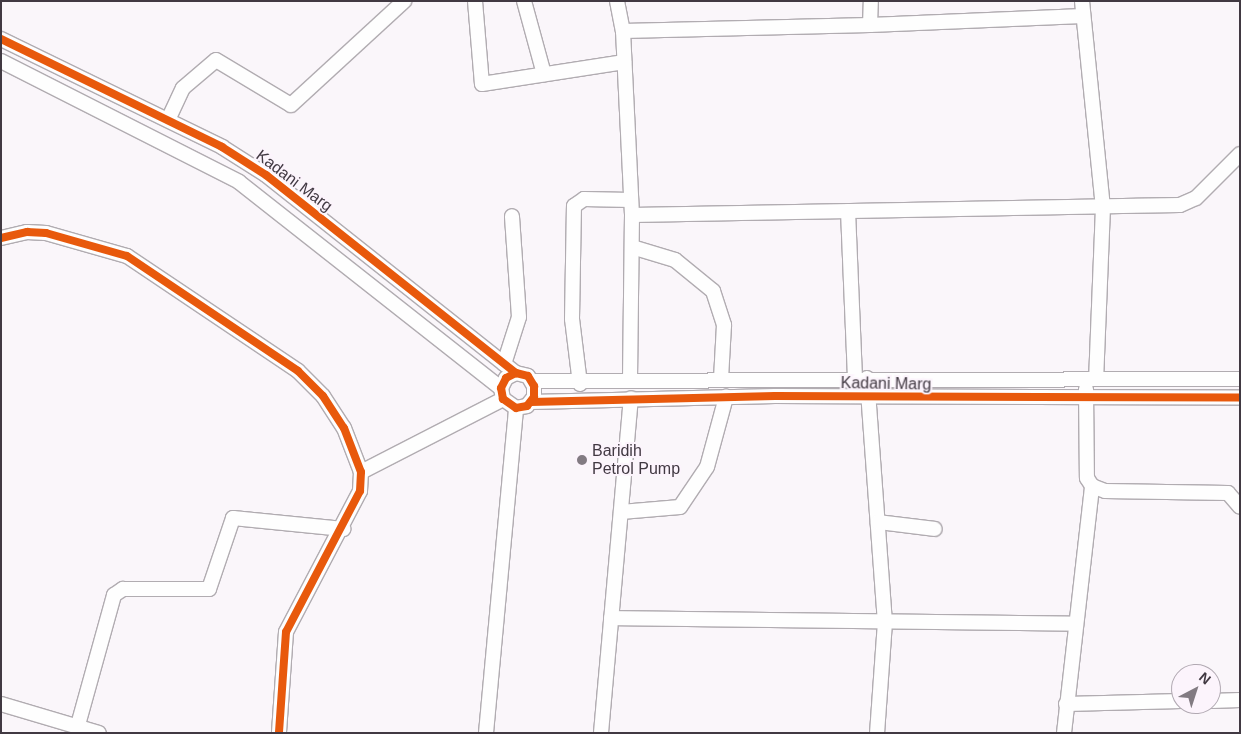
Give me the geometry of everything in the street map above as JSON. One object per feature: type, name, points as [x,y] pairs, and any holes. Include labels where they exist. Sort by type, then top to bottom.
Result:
[{"type":"street","points":[[168,120],[183,88],[216,60],[291,104],[404,1]]},
{"type":"street","points":[[475,1],[482,84],[624,62]]},
{"type":"street","points":[[524,1],[544,74]]},
{"type":"street","points":[[617,1],[622,31],[632,216],[630,381]]},
{"type":"street","points":[[870,24],[871,1]]},
{"type":"street","points":[[1082,1],[1103,207],[1091,379],[1086,398],[1087,478],[1092,486],[1105,491],[1228,493],[1240,507]]},
{"type":"street","points":[[622,31],[1083,16]]},
{"type":"street","name":"Kadani Marg","points":[[1,38],[168,120],[266,175],[516,374]]},
{"type":"street","name":"Kadani Marg","points":[[1,61],[239,182],[502,393]]},
{"type":"street","points":[[632,216],[1180,205],[1196,198],[1240,154]]},
{"type":"street","points":[[580,384],[572,319],[574,206],[584,199],[631,200]]},
{"type":"street","points":[[848,211],[861,378],[869,398],[885,622],[877,733]]},
{"type":"street","points":[[504,364],[519,317],[512,216]]},
{"type":"street","points":[[1,238],[27,232],[46,233],[106,248],[145,267],[298,371],[323,396],[344,428],[361,472],[360,491],[343,530],[286,632],[279,733]]},
{"type":"street","points":[[632,247],[675,260],[712,291],[724,325],[721,379]]},
{"type":"street","points":[[361,472],[502,393],[506,378],[516,374],[532,381],[535,392],[531,402],[516,408]]},
{"type":"street","name":"Kadani Marg","points":[[532,381],[580,384],[721,379],[1240,379]]},
{"type":"street","points":[[486,733],[516,408],[502,393]]},
{"type":"street","points":[[620,512],[680,507],[707,467],[726,396]]},
{"type":"street","name":"Kadani Marg","points":[[531,402],[726,396],[1240,398]]},
{"type":"street","points":[[601,733],[631,398]]},
{"type":"street","points":[[1064,733],[1074,624],[1092,486]]},
{"type":"street","points":[[78,725],[114,595],[123,589],[209,589],[218,572],[226,527],[242,515],[343,530]]},
{"type":"street","points":[[878,522],[935,529]]},
{"type":"street","points":[[611,618],[1074,624]]},
{"type":"street","points":[[1221,701],[1240,700]]},
{"type":"street","points":[[1066,704],[1171,701]]},
{"type":"street","points":[[1,704],[78,725],[99,733]]},
{"type":"cycle path","points":[[1,39],[222,147],[266,175],[516,373],[528,376],[534,386],[534,397],[527,406],[516,408],[503,399],[501,388],[506,378],[516,373]]},
{"type":"cycle path","points":[[1,238],[27,232],[46,233],[127,256],[298,371],[323,396],[344,428],[361,472],[360,491],[286,632],[279,733]]},
{"type":"cycle path","points":[[531,402],[775,396],[1240,398]]},
{"type":"place","name":"Baridih Petrol Pump","points":[[582,460]]}]
